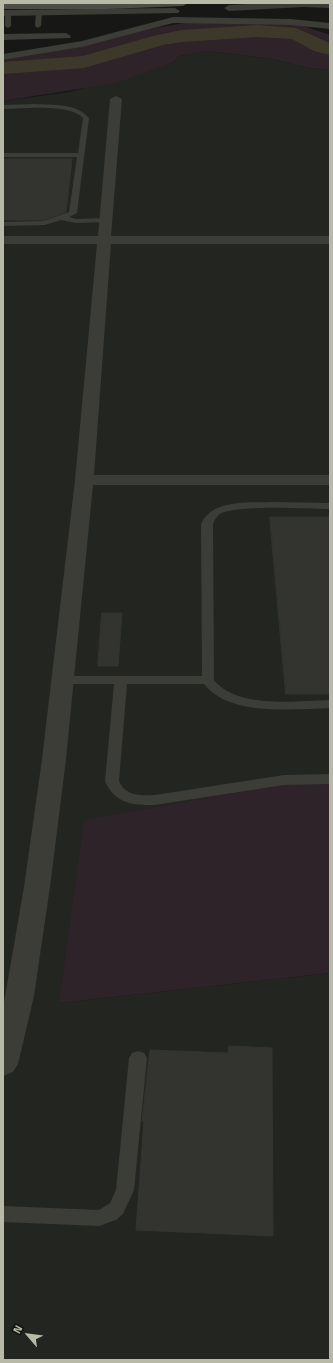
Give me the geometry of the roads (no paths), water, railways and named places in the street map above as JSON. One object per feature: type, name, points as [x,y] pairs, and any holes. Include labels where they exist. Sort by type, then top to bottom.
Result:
[{"type":"street","points":[[5,10],[25,5],[185,7]]},
{"type":"street","points":[[259,6],[270,19]]},
{"type":"street","points":[[216,8],[259,6],[330,11]]},
{"type":"street","points":[[5,10],[39,12],[164,12],[185,7]]},
{"type":"street","points":[[270,19],[330,11]]},
{"type":"street","points":[[3,57],[70,46],[173,20],[270,19],[325,25],[330,11]]},
{"type":"street","points":[[164,12],[173,20]]},
{"type":"street","points":[[114,24],[159,24]]},
{"type":"street","points":[[3,37],[119,34]]},
{"type":"street","points":[[3,47],[70,46]]},
{"type":"street","points":[[3,1064],[20,996],[36,894],[62,680],[84,480],[116,99]]},
{"type":"street","points":[[3,240],[330,240]]},
{"type":"street","points":[[84,480],[330,480]]},
{"type":"lane","points":[[5,10],[10,26]]},
{"type":"lane","points":[[39,12],[39,26]]},
{"type":"lane","points":[[3,107],[59,107],[82,112],[86,118],[74,210],[72,214],[40,224],[3,224]]},
{"type":"lane","points":[[3,155],[81,155]]},
{"type":"lane","points":[[63,218],[76,221],[105,220]]},
{"type":"lane","points":[[330,506],[238,506],[226,508],[216,512],[207,524],[208,680],[211,687],[217,693],[235,700],[260,703],[330,704]]},
{"type":"lane","points":[[62,680],[208,680]]},
{"type":"lane","points":[[121,680],[112,781],[116,790],[125,797],[138,800],[155,800],[284,780],[330,778]]},
{"type":"lane","points":[[3,1214],[99,1218],[118,1209],[125,1190],[138,1058]]},
{"type":"waterway","points":[[3,68],[48,66],[84,62],[160,40],[182,36],[257,31],[296,34],[321,47],[330,49]]}]
